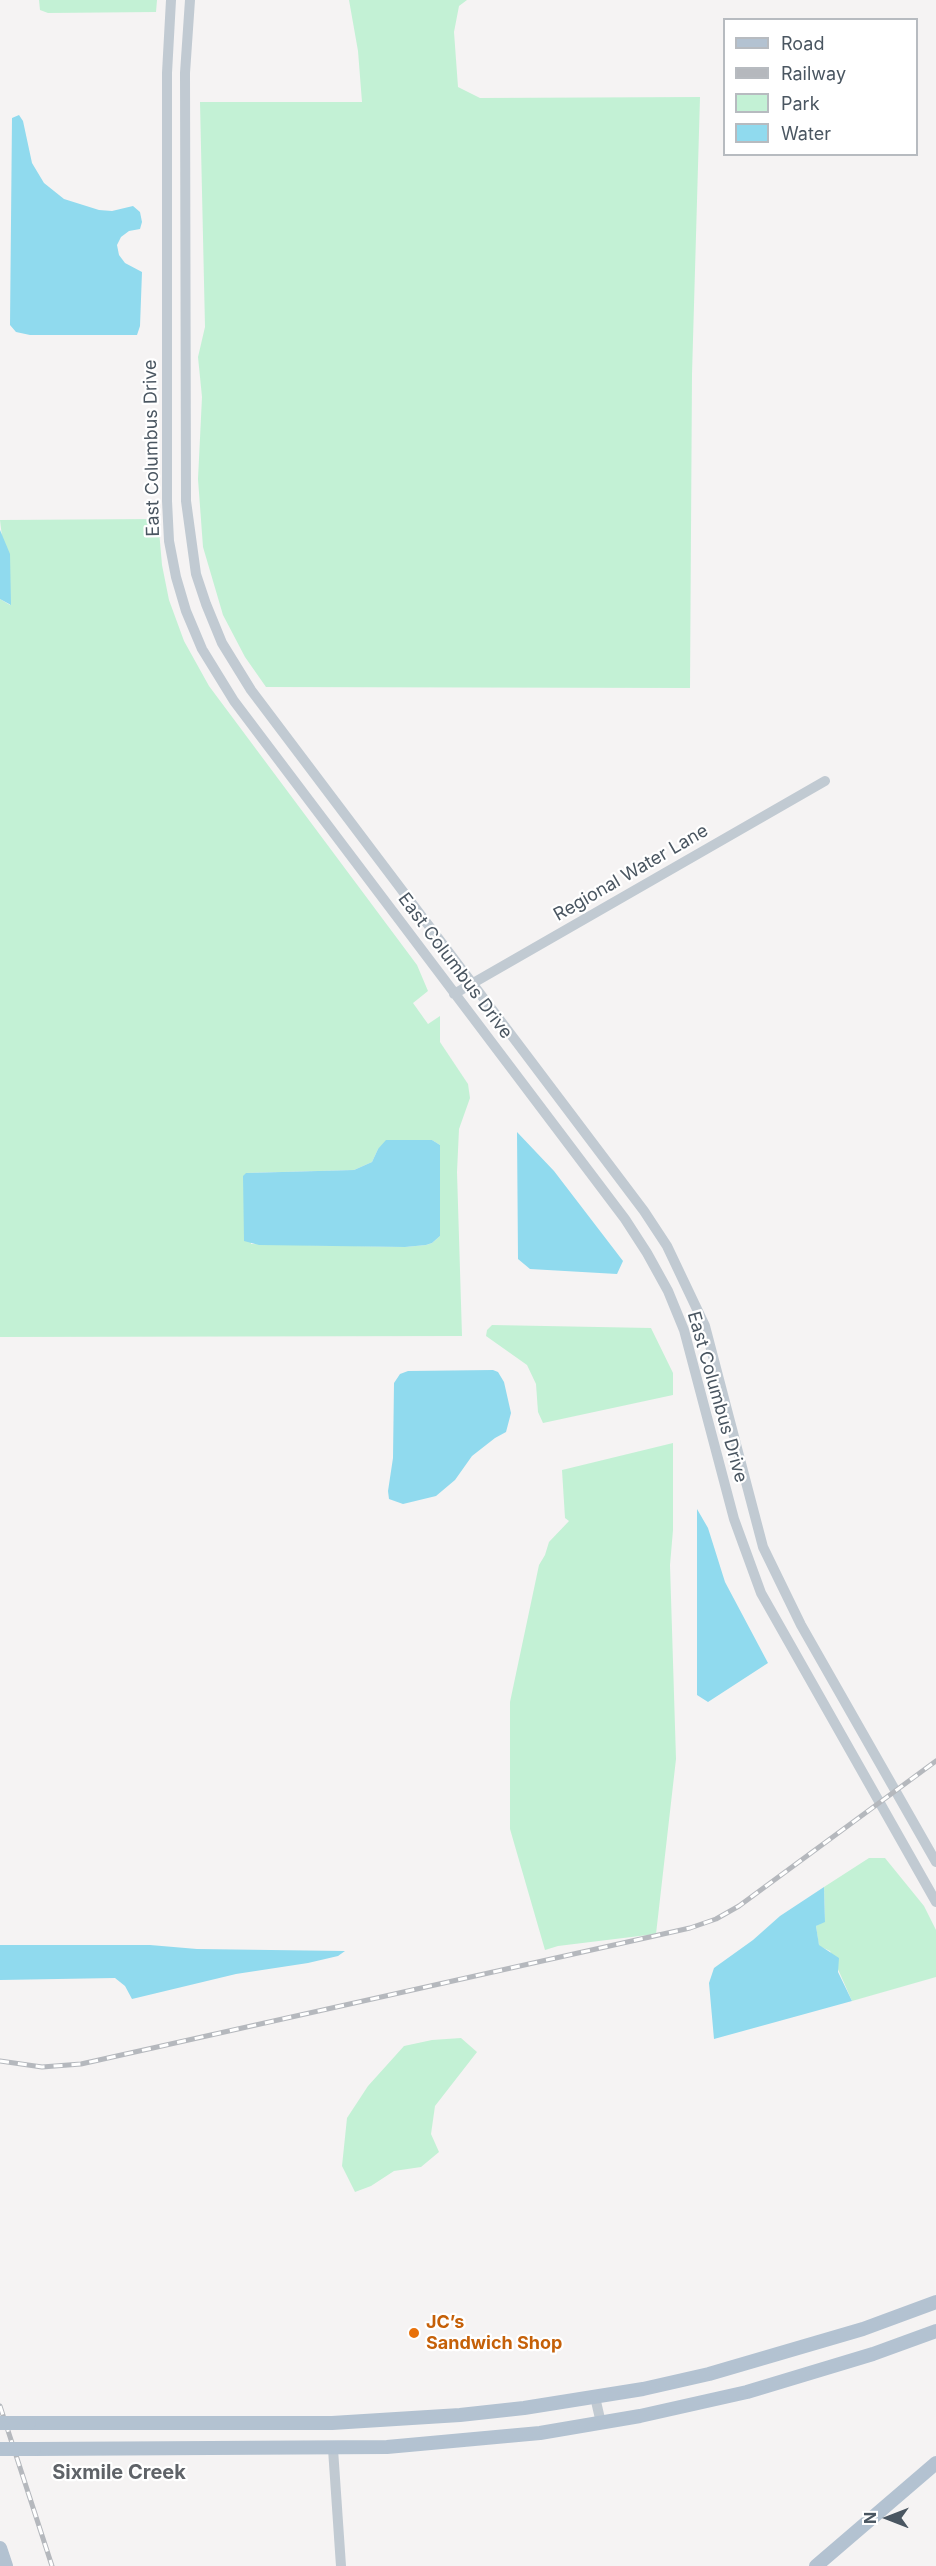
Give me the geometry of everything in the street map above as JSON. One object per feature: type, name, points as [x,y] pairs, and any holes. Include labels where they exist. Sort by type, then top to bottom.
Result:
[{"type":"main road","points":[[0,2422],[389,2420],[524,2408],[595,2397],[709,2374],[863,2329],[936,2302]]},
{"type":"main road","points":[[863,2329],[873,2354]]},
{"type":"main road","points":[[0,2449],[333,2449],[468,2441],[601,2423],[747,2392],[873,2354],[936,2331]]},
{"type":"main road","points":[[816,2566],[936,2463]]},
{"type":"main road","points":[[0,2547],[6,2566]]},
{"type":"street","name":"East Columbus Drive","points":[[171,0],[166,73],[166,501],[170,541],[186,610],[202,649],[234,701],[625,1218],[647,1253],[668,1291],[684,1330],[734,1519],[761,1593],[936,1902]]},
{"type":"street","name":"East Columbus Drive","points":[[190,0],[185,73],[186,501],[196,573],[206,604],[222,643],[251,690],[644,1211],[667,1246],[705,1326],[763,1547],[780,1585],[936,1862]]},
{"type":"street","points":[[166,73],[185,73]]},
{"type":"street","name":"Regional Water Lane","points":[[454,994],[825,781]]},
{"type":"street","points":[[706,1408],[725,1402]]},
{"type":"street","points":[[595,2397],[601,2423]]},
{"type":"street","points":[[333,2449],[342,2566]]},
{"type":"green space","points":[[39,0],[157,0],[156,12],[48,13],[40,10]]},
{"type":"green space","points":[[349,0],[467,0],[459,6],[454,32],[458,87],[480,98],[700,97],[692,374],[690,688],[266,687],[245,657],[223,615],[203,547],[198,479],[202,397],[198,357],[205,327],[200,102],[362,102],[358,51]]},
{"type":"green space","points":[[158,519],[162,565],[169,600],[184,641],[209,686],[417,965],[428,991],[413,1003],[428,1024],[440,1016],[440,1042],[468,1084],[470,1098],[459,1129],[457,1172],[462,1336],[0,1337],[0,599],[10,605],[0,520]],"holes":[[[414,1140],[432,1140],[440,1145],[440,1236],[432,1243],[405,1247],[251,1244],[246,1173],[354,1170],[372,1162],[378,1149]]]},
{"type":"green space","points":[[492,1325],[651,1328],[673,1373],[673,1395],[543,1423],[538,1412],[536,1384],[527,1365],[486,1336],[487,1330]]},
{"type":"green space","points":[[673,1443],[673,1530],[670,1565],[676,1759],[656,1934],[558,1946],[545,1950],[510,1829],[510,1702],[539,1565],[549,1542],[569,1521],[565,1518],[562,1470]]},
{"type":"green space","points":[[869,1858],[885,1858],[924,1906],[936,1930],[936,1977],[852,2001],[830,1951],[819,1946],[816,1926],[825,1921],[824,1887]]},
{"type":"green space","points":[[461,2038],[477,2052],[435,2106],[431,2134],[439,2152],[421,2167],[394,2171],[371,2186],[355,2192],[342,2166],[347,2118],[368,2086],[404,2046],[432,2040]]},
{"type":"water","points":[[19,115],[23,121],[32,163],[44,183],[64,199],[99,210],[112,211],[133,206],[140,212],[142,222],[140,229],[129,231],[121,237],[117,245],[119,255],[125,263],[142,272],[140,326],[137,335],[30,335],[16,332],[10,325],[12,118]]},
{"type":"water","points":[[0,530],[10,554],[11,605],[0,599]]},
{"type":"water","points":[[517,1132],[554,1171],[623,1261],[617,1274],[530,1269],[518,1259]]},
{"type":"water","points":[[386,1140],[432,1140],[440,1145],[440,1236],[432,1243],[405,1247],[259,1245],[244,1241],[243,1176],[246,1173],[354,1170],[372,1162],[378,1149]]},
{"type":"water","points":[[493,1370],[498,1372],[504,1382],[511,1413],[506,1432],[472,1456],[455,1480],[436,1496],[403,1504],[389,1499],[393,1458],[394,1383],[400,1374],[408,1371]]},
{"type":"water","points":[[697,1509],[708,1528],[725,1582],[768,1663],[708,1702],[697,1695]]},
{"type":"water","points":[[824,1887],[825,1922],[816,1926],[819,1945],[839,1958],[838,1972],[852,2001],[714,2039],[709,1983],[714,1968],[753,1940],[780,1916]]},
{"type":"water","points":[[0,1945],[150,1945],[197,1949],[345,1951],[338,1956],[308,1963],[236,1974],[132,1999],[125,1986],[115,1978],[0,1980]]},
{"type":"railway","points":[[0,2061],[42,2067],[81,2064],[690,1928],[716,1919],[739,1906],[936,1761]]},
{"type":"railway","points":[[0,2406],[52,2566]]},
{"type":"place","name":"JC’s Sandwich Shop","points":[[414,2333]]},
{"type":"district","name":"Sixmile Creek","points":[[119,2473]]}]
